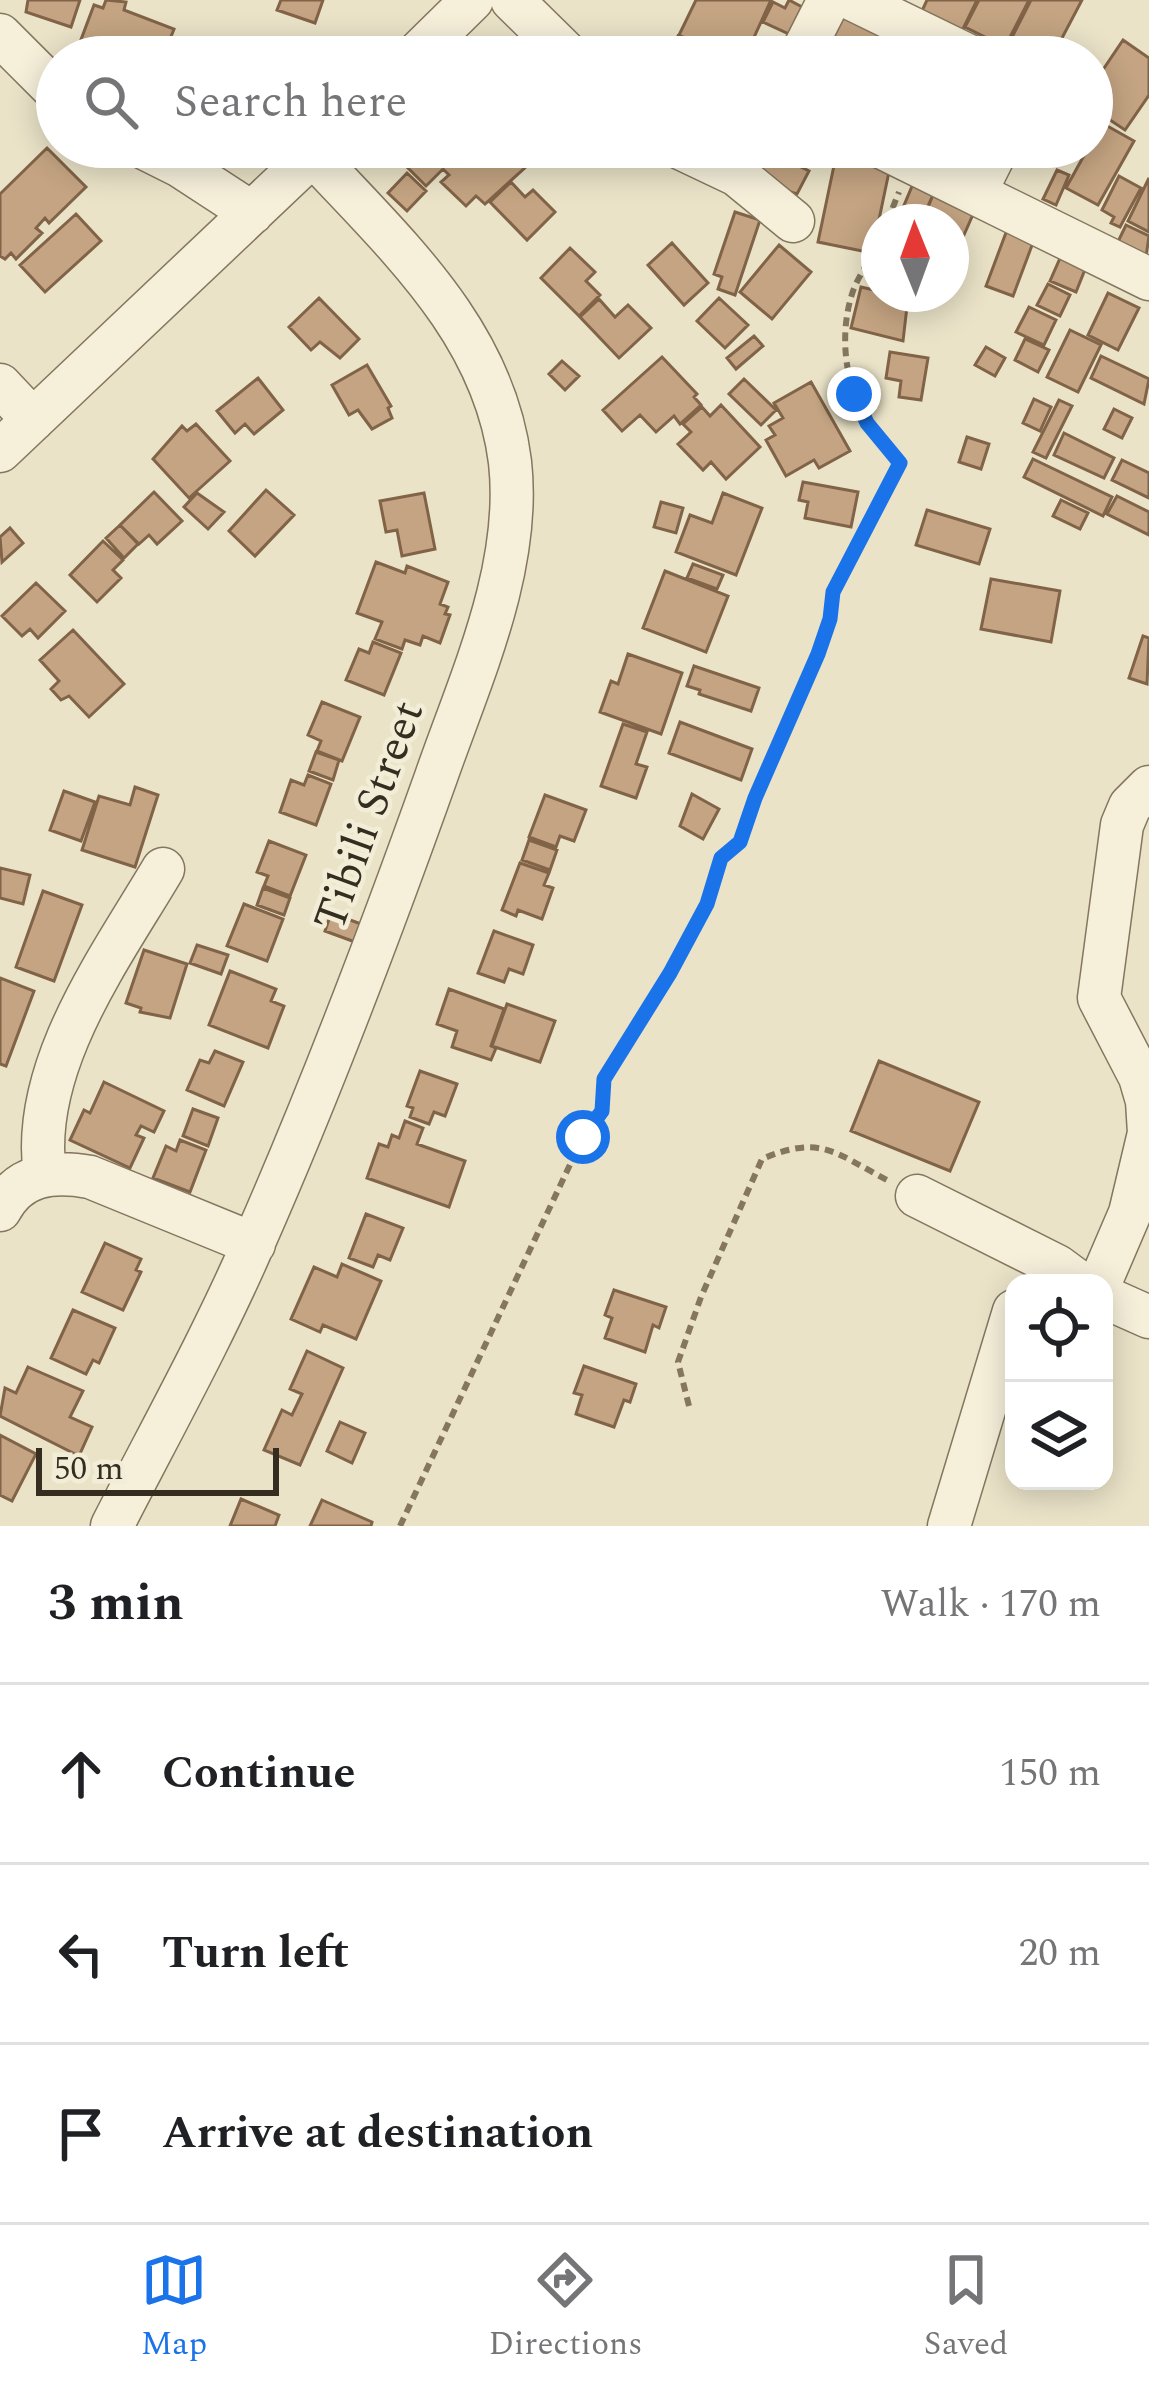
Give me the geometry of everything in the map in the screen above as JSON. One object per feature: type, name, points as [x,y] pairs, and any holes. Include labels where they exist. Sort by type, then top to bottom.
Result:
[{"type":"street","points":[[435,36],[472,0]]},
{"type":"street","points":[[512,0],[549,36]]},
{"type":"street","points":[[811,36],[829,0]]},
{"type":"street","points":[[854,0],[927,36]]},
{"type":"street","points":[[0,35],[36,71]]},
{"type":"street","points":[[183,168],[252,213]]},
{"type":"street","points":[[0,452],[299,168]]},
{"type":"street","name":"Tibili Street","points":[[112,1526],[254,1244],[390,905],[483,642],[507,546],[512,510],[509,461],[498,408],[464,327],[332,168]]},
{"type":"street","points":[[747,168],[793,221]]},
{"type":"street","points":[[924,168],[1149,280]]},
{"type":"street","points":[[976,193],[988,168]]},
{"type":"street","points":[[0,385],[33,419]]},
{"type":"street","points":[[1104,1274],[1130,1213],[1149,1133],[1140,1077],[1099,998],[1122,825],[1130,806],[1149,787]]},
{"type":"street","points":[[14,1191],[43,1124],[84,997],[164,869]]},
{"type":"street","points":[[14,1191],[90,1177],[254,1244]]},
{"type":"street","points":[[917,1196],[1050,1274]]},
{"type":"street","points":[[1113,1302],[1149,1317]]},
{"type":"street","points":[[949,1526],[1005,1342]]},
{"type":"path","points":[[400,1526],[583,1137],[602,1111],[604,1079],[707,904],[721,858],[740,842],[818,654],[833,592],[900,463],[867,423],[846,358],[846,326],[861,276]]},
{"type":"path","points":[[689,1406],[678,1362],[701,1297],[762,1159],[790,1148],[821,1146],[917,1196]]},
{"type":"building","points":[[28,0],[80,0],[71,27],[26,12]]},
{"type":"building","points":[[106,0],[126,2],[124,10],[174,29],[171,36],[82,36],[94,5],[103,8]]},
{"type":"building","points":[[281,0],[323,0],[315,23],[277,10]]},
{"type":"building","points":[[696,0],[771,0],[755,36],[679,35]]},
{"type":"building","points":[[789,0],[802,7],[789,34],[763,22],[773,2],[785,8]]},
{"type":"building","points":[[927,0],[977,0],[961,33],[921,13]]},
{"type":"building","points":[[979,0],[1029,0],[1011,36],[983,36],[965,27]]},
{"type":"building","points":[[1031,0],[1082,0],[1063,36],[1013,36]]},
{"type":"building","points":[[845,11],[903,36],[834,36]]},
{"type":"building","points":[[1123,40],[1149,58],[1149,95],[1125,130],[1113,122],[1113,55]]},
{"type":"building","points":[[1113,129],[1134,141],[1098,205],[1066,188],[1077,168],[1113,168]]},
{"type":"building","points":[[36,159],[36,168],[67,168],[86,187],[49,223],[45,218],[36,228],[42,233],[16,259],[11,253],[5,259],[0,256],[0,194]]},
{"type":"building","points":[[408,168],[525,168],[485,204],[476,196],[466,206],[441,182],[449,175],[443,169],[426,186]]},
{"type":"building","points":[[755,168],[809,171],[797,194],[749,179]]},
{"type":"building","points":[[833,168],[890,168],[882,204],[861,204],[861,251],[818,242]]},
{"type":"building","points":[[1057,170],[1069,175],[1056,205],[1043,199]]},
{"type":"building","points":[[918,172],[939,181],[929,204],[905,204]]},
{"type":"building","points":[[407,173],[426,191],[407,211],[388,193]]},
{"type":"building","points":[[1119,176],[1141,188],[1120,227],[1102,210]]},
{"type":"building","points":[[1149,178],[1149,232],[1128,221]]},
{"type":"building","points":[[511,182],[525,197],[533,190],[555,212],[527,240],[490,202]]},
{"type":"building","points":[[937,185],[978,203],[969,224],[969,204],[929,204]]},
{"type":"building","points":[[735,212],[760,220],[735,295],[718,289],[722,277],[714,274]]},
{"type":"building","points":[[76,214],[101,241],[45,292],[20,265]]},
{"type":"building","points":[[1126,225],[1149,236],[1145,264],[1114,250]]},
{"type":"building","points":[[1007,230],[1034,240],[1013,296],[986,286]]},
{"type":"building","points":[[672,243],[708,283],[684,305],[648,265]]},
{"type":"building","points":[[779,245],[811,272],[772,319],[740,292]]},
{"type":"building","points":[[570,248],[595,272],[586,281],[600,295],[579,316],[541,278]]},
{"type":"building","points":[[1061,256],[1086,267],[1076,292],[1050,281]]},
{"type":"building","points":[[1048,284],[1070,295],[1060,316],[1037,305]]},
{"type":"building","points":[[861,287],[861,312],[906,312],[903,341],[851,328]]},
{"type":"building","points":[[1108,293],[1139,308],[1118,350],[1088,335]]},
{"type":"building","points":[[319,298],[359,339],[340,358],[320,342],[311,350],[289,327]]},
{"type":"building","points":[[719,298],[748,325],[725,348],[697,321]]},
{"type":"building","points":[[599,299],[615,317],[628,305],[651,328],[619,358],[580,317]]},
{"type":"building","points":[[1029,307],[1056,320],[1044,345],[1016,332]]},
{"type":"building","points":[[1070,330],[1101,345],[1078,392],[1047,377]]},
{"type":"building","points":[[754,336],[763,346],[736,369],[727,358]]},
{"type":"building","points":[[1025,339],[1049,350],[1038,372],[1015,360]]},
{"type":"building","points":[[986,347],[1005,358],[995,376],[975,365]]},
{"type":"building","points":[[890,352],[928,358],[921,400],[899,397],[901,381],[886,378]]},
{"type":"building","points":[[1101,356],[1149,379],[1144,404],[1091,378]]},
{"type":"building","points":[[662,357],[697,394],[694,397],[701,405],[680,424],[674,416],[656,432],[640,415],[622,431],[603,410]]},
{"type":"building","points":[[562,361],[579,376],[565,390],[549,374]]},
{"type":"building","points":[[367,365],[391,406],[392,418],[372,429],[358,410],[349,415],[332,385]]},
{"type":"building","points":[[258,378],[283,410],[254,434],[245,424],[235,433],[217,411]]},
{"type":"building","points":[[744,379],[776,410],[761,425],[729,394]]},
{"type":"building","points":[[811,382],[850,451],[819,468],[814,460],[786,476],[766,440],[775,435],[769,426],[783,418],[774,403]]},
{"type":"building","points":[[1034,399],[1051,407],[1040,431],[1023,423]]},
{"type":"building","points":[[1059,400],[1072,406],[1046,458],[1033,452]]},
{"type":"building","points":[[721,405],[760,447],[726,479],[711,462],[703,470],[678,444],[691,432],[683,424],[702,407],[710,416]]},
{"type":"building","points":[[1114,409],[1132,418],[1122,438],[1104,429]]},
{"type":"building","points":[[196,424],[230,461],[189,498],[153,459],[182,426],[187,431]]},
{"type":"building","points":[[1064,433],[1114,458],[1104,478],[1054,455]]},
{"type":"building","points":[[967,437],[989,444],[981,469],[959,462]]},
{"type":"building","points":[[1033,459],[1112,497],[1103,516],[1024,477]]},
{"type":"building","points":[[1122,460],[1149,473],[1149,498],[1112,480]]},
{"type":"building","points":[[803,482],[858,492],[851,527],[805,518],[808,502],[799,500]]},
{"type":"building","points":[[266,490],[294,515],[255,556],[229,531]]},
{"type":"building","points":[[154,492],[182,521],[157,544],[149,535],[139,544],[120,525]]},
{"type":"building","points":[[197,493],[224,512],[208,529],[184,507]]},
{"type":"building","points":[[424,493],[435,549],[402,556],[397,530],[386,532],[380,501]]},
{"type":"building","points":[[723,493],[762,508],[736,575],[676,552],[690,515],[712,523]]},
{"type":"building","points":[[1117,496],[1149,512],[1149,535],[1107,514]]},
{"type":"building","points":[[1061,500],[1088,513],[1080,529],[1053,516]]},
{"type":"building","points":[[661,502],[683,508],[676,533],[654,527]]},
{"type":"building","points":[[927,510],[990,529],[979,564],[916,545]]},
{"type":"building","points":[[120,525],[138,544],[124,558],[106,538]]},
{"type":"building","points":[[10,528],[23,543],[2,562],[0,537]]},
{"type":"building","points":[[103,541],[123,560],[113,570],[121,578],[97,602],[70,575]]},
{"type":"building","points":[[376,562],[405,573],[407,566],[448,582],[440,604],[448,607],[445,614],[450,615],[440,643],[423,636],[420,645],[405,640],[402,649],[375,639],[382,622],[357,613]]},
{"type":"building","points":[[693,564],[723,575],[717,589],[687,578]]},
{"type":"building","points":[[665,571],[728,596],[706,652],[643,628]]},
{"type":"building","points":[[991,579],[1060,591],[1051,642],[981,629]]},
{"type":"building","points":[[36,583],[65,611],[38,638],[30,629],[22,636],[2,616]]},
{"type":"building","points":[[73,630],[124,684],[89,717],[69,696],[61,700],[51,689],[59,681],[40,660]]},
{"type":"building","points":[[1143,636],[1149,638],[1147,684],[1129,678]]},
{"type":"building","points":[[373,642],[401,653],[384,695],[346,680],[359,649],[369,653]]},
{"type":"building","points":[[628,654],[682,673],[661,734],[600,712],[611,681],[618,684]]},
{"type":"building","points":[[694,666],[759,688],[751,711],[687,686]]},
{"type":"building","points":[[322,702],[360,717],[342,761],[317,751],[321,741],[308,735]]},
{"type":"building","points":[[680,722],[752,749],[741,780],[669,753]]},
{"type":"building","points":[[623,724],[647,732],[636,764],[647,767],[636,798],[601,786]]},
{"type":"building","points":[[316,752],[339,760],[333,780],[309,771]]},
{"type":"building","points":[[308,775],[331,784],[316,825],[280,812],[291,780],[304,785]]},
{"type":"building","points":[[135,787],[158,795],[135,867],[82,850],[99,796],[130,805]]},
{"type":"building","points":[[64,791],[95,802],[81,841],[50,830]]},
{"type":"building","points":[[692,794],[719,809],[703,839],[680,826]]},
{"type":"building","points":[[545,795],[586,810],[574,841],[560,836],[556,847],[529,837]]},
{"type":"building","points":[[529,840],[557,850],[550,870],[522,860]]},
{"type":"building","points":[[269,841],[306,855],[290,896],[264,886],[268,876],[257,872]]},
{"type":"building","points":[[520,863],[549,873],[544,885],[553,888],[542,919],[502,910]]},
{"type":"building","points":[[0,868],[30,875],[23,904],[0,898]]},
{"type":"building","points":[[263,888],[290,898],[284,915],[257,905]]},
{"type":"building","points":[[43,891],[82,905],[54,981],[16,967]]},
{"type":"building","points":[[244,904],[283,919],[267,961],[227,946]]},
{"type":"building","points":[[331,913],[361,924],[355,942],[325,931]]},
{"type":"building","points":[[494,931],[533,945],[523,974],[509,969],[504,982],[478,973]]},
{"type":"building","points":[[197,945],[228,955],[221,974],[190,963]]},
{"type":"building","points":[[144,950],[187,964],[170,1018],[140,1012],[141,1008],[126,1003]]},
{"type":"building","points":[[230,971],[276,989],[271,1001],[284,1006],[268,1048],[209,1025]]},
{"type":"building","points":[[0,978],[34,991],[6,1066],[0,1064]]},
{"type":"building","points":[[449,989],[504,1009],[491,1060],[452,1047],[457,1031],[437,1024]]},
{"type":"building","points":[[507,1004],[555,1021],[540,1062],[492,1046]]},
{"type":"building","points":[[215,1051],[243,1062],[224,1106],[187,1090],[200,1060],[209,1063]]},
{"type":"building","points":[[879,1061],[979,1102],[950,1171],[851,1131]]},
{"type":"building","points":[[420,1071],[457,1084],[445,1116],[434,1112],[429,1124],[410,1117],[413,1108],[407,1106]]},
{"type":"building","points":[[104,1082],[164,1111],[154,1132],[141,1126],[136,1135],[144,1138],[130,1168],[70,1140]]},
{"type":"building","points":[[193,1109],[218,1118],[208,1146],[183,1136]]},
{"type":"building","points":[[405,1121],[423,1128],[417,1144],[465,1161],[449,1207],[367,1178],[379,1144],[388,1147],[392,1135],[399,1138]]},
{"type":"building","points":[[180,1140],[206,1150],[190,1192],[153,1178],[166,1146],[176,1151]]},
{"type":"building","points":[[366,1214],[403,1228],[390,1260],[378,1255],[373,1267],[349,1258]]},
{"type":"building","points":[[105,1243],[141,1259],[136,1270],[141,1272],[123,1310],[82,1292]]},
{"type":"building","points":[[342,1264],[381,1281],[356,1339],[323,1325],[320,1332],[291,1319],[314,1267],[337,1277]]},
{"type":"building","points":[[614,1290],[666,1307],[659,1328],[653,1325],[645,1352],[605,1338],[612,1318],[605,1315]]},
{"type":"building","points":[[73,1310],[115,1328],[99,1363],[93,1360],[86,1374],[51,1358]]},
{"type":"building","points":[[307,1351],[343,1368],[300,1465],[264,1450],[282,1410],[292,1415],[302,1394],[290,1389]]},
{"type":"building","points":[[584,1366],[636,1384],[614,1427],[576,1414],[582,1395],[574,1393]]},
{"type":"building","points":[[28,1367],[83,1391],[70,1417],[92,1427],[79,1456],[0,1416],[5,1388],[16,1393]]},
{"type":"building","points":[[340,1422],[365,1433],[352,1463],[327,1451]]},
{"type":"building","points":[[0,1435],[36,1454],[12,1501],[0,1495]]},
{"type":"building","points":[[241,1499],[279,1515],[275,1526],[230,1526]]},
{"type":"building","points":[[322,1500],[372,1522],[371,1526],[310,1526]]},
{"type":"route","points":[[583,1137],[602,1111],[604,1079],[707,904],[721,858],[740,842],[818,654],[833,592],[900,463],[867,423],[854,394]]}]
